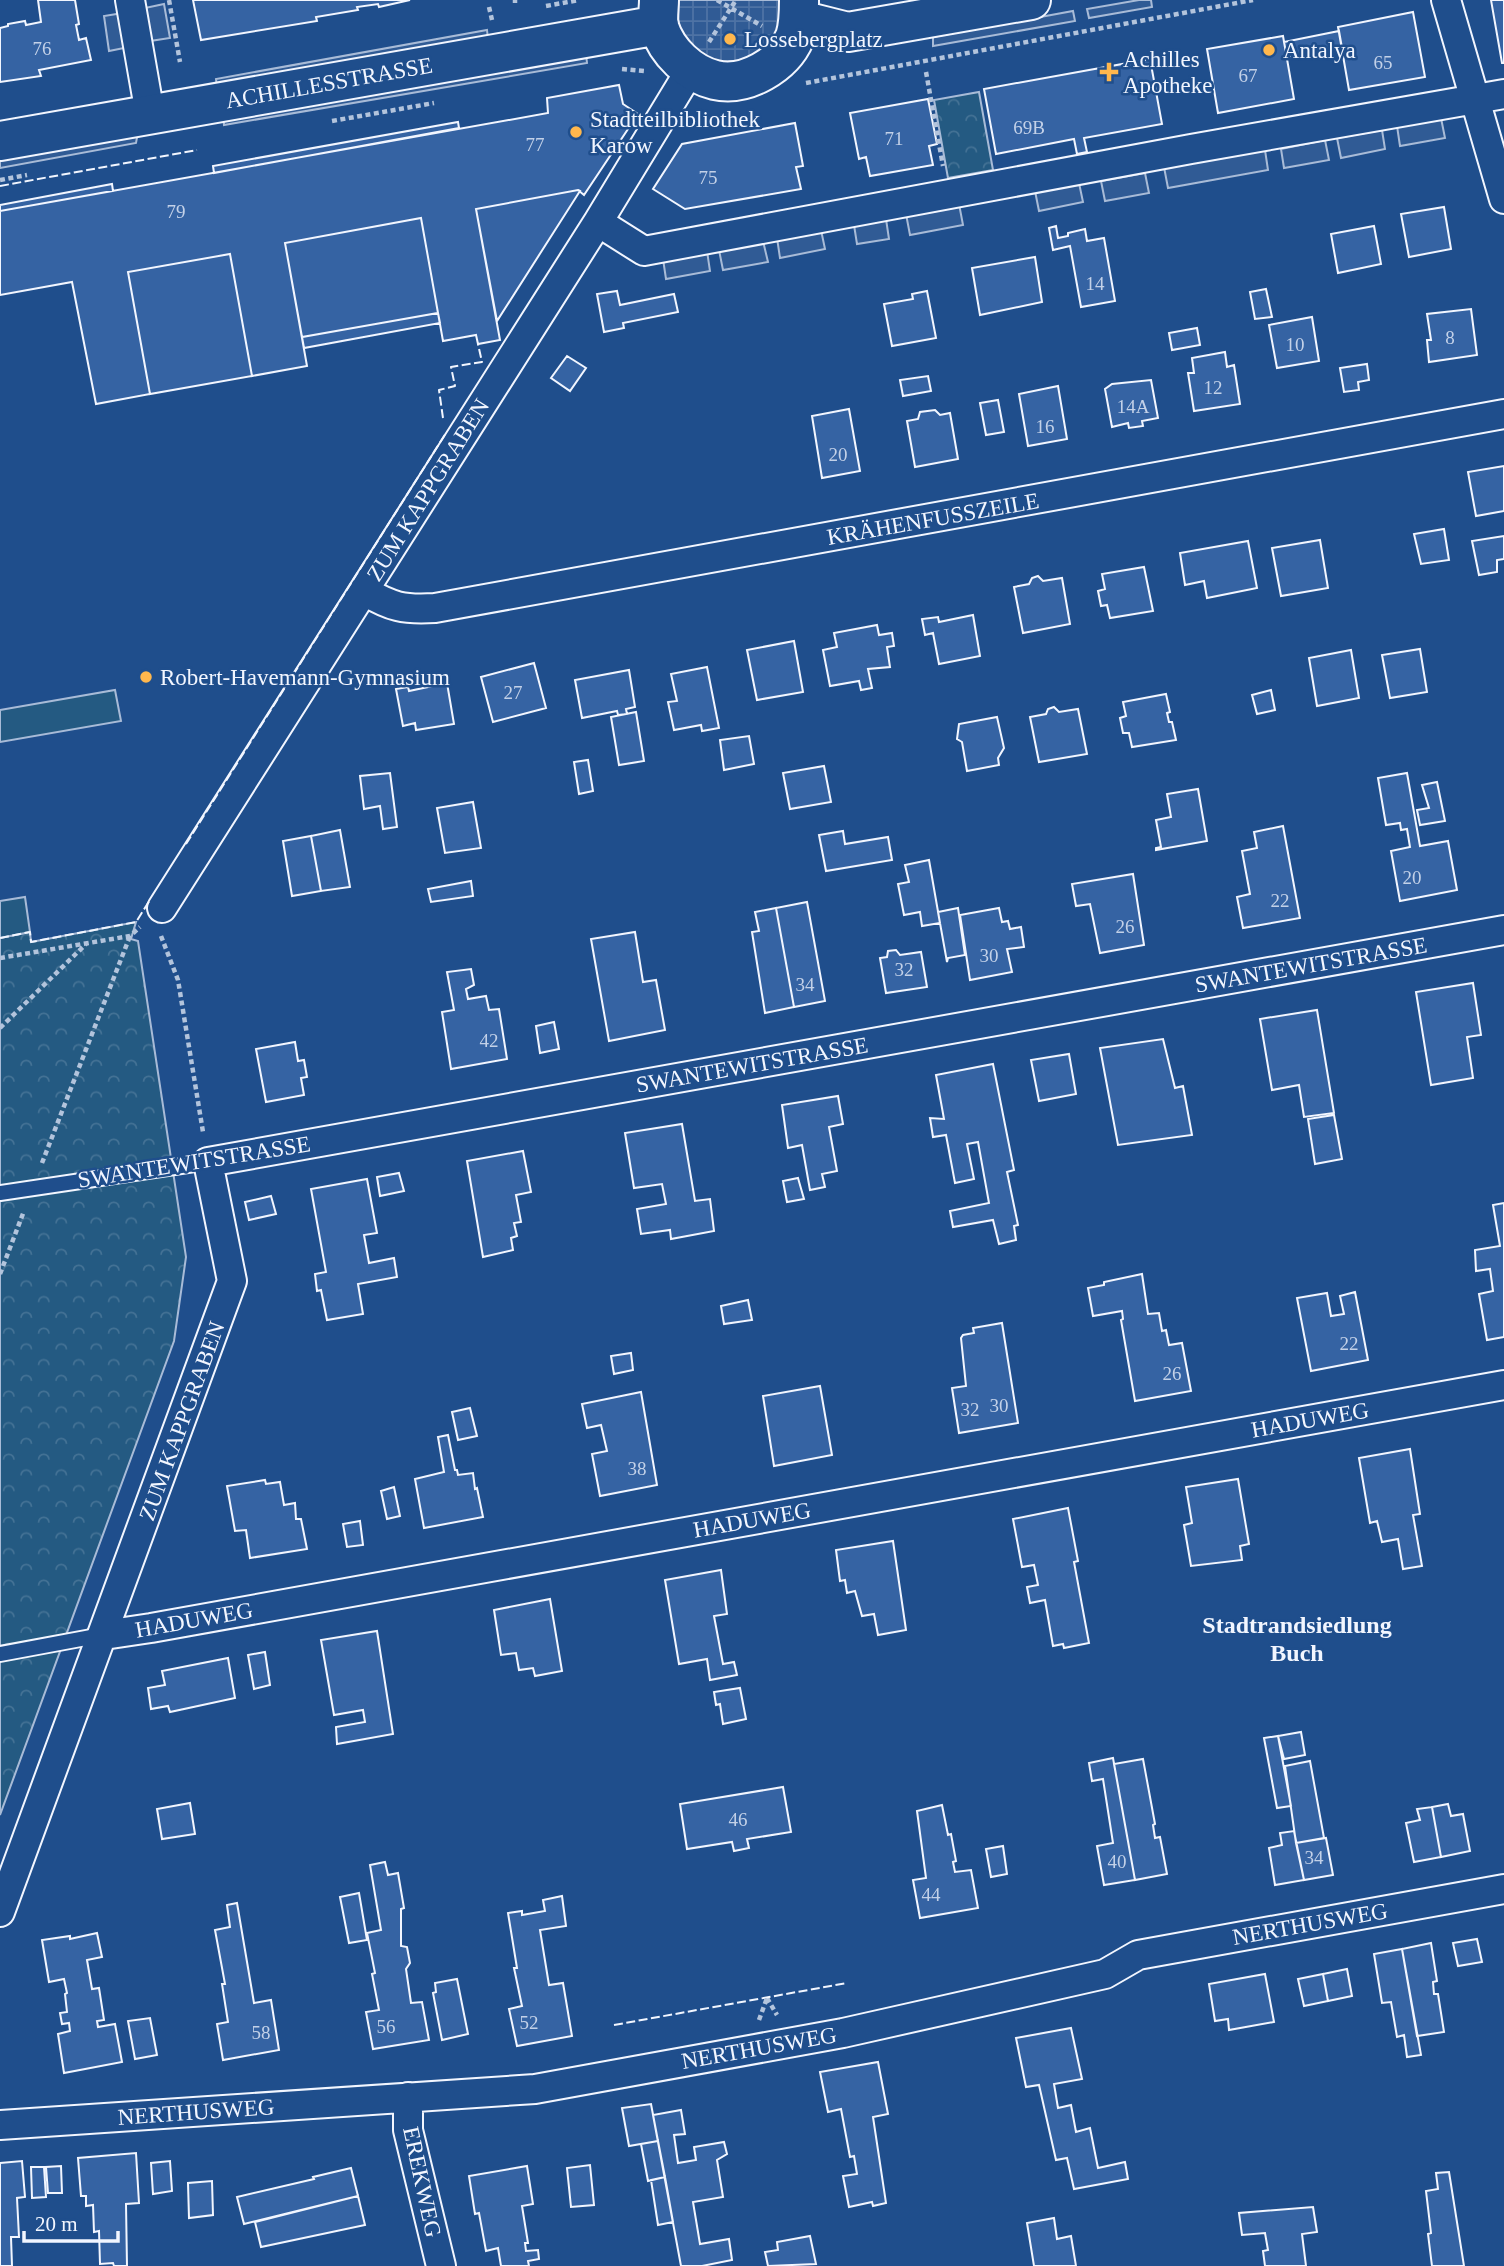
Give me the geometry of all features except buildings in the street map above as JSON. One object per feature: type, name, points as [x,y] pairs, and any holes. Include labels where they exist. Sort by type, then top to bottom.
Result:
[{"type":"street","points":[[130,0],[150,114]]},
{"type":"street","points":[[659,12],[669,49],[691,69],[717,80],[748,79],[775,64],[798,20],[848,32],[1031,0]]},
{"type":"street","points":[[1446,0],[1504,199]]},
{"type":"street","name":"ACHILLESSTRASSE","points":[[0,141],[150,114],[659,12]]},
{"type":"street","name":"ZUM KAPPGRABEN","points":[[157,912],[598,222],[691,69]]},
{"type":"street","points":[[598,222],[644,251],[1150,156],[1504,94]]},
{"type":"street","name":"KRÄHENFUSSZEILE","points":[[364,591],[388,605],[407,610],[435,608],[1504,414]]},
{"type":"street","name":"SWANTEWITSTRASSE","points":[[208,1162],[1504,930]]},
{"type":"street","name":"ZUM KAPPGRABEN","points":[[0,1912],[232,1281],[208,1162]]},
{"type":"street","name":"HADUWEG","points":[[104,1635],[1504,1385]]},
{"type":"street","name":"NERTHUSWEG","points":[[0,2125],[535,2089],[844,2033],[1105,1974],[1138,1955],[1504,1889]]},
{"type":"street","name":"EREKWEG","points":[[408,2097],[408,2130],[441,2266]]},
{"type":"lane","name":"SWANTEWITSTRASSE","points":[[0,1193],[208,1162]]},
{"type":"lane","name":"HADUWEG","points":[[0,1654],[104,1635]]},
{"type":"path","points":[[169,0],[180,62]]},
{"type":"path","points":[[717,0],[769,30],[798,20]]},
{"type":"path","points":[[691,69],[736,0]]},
{"type":"path","points":[[926,72],[943,167]]},
{"type":"path","points":[[0,1274],[130,936],[157,912],[178,980],[208,1162]]},
{"type":"path","points":[[0,958],[130,936]]},
{"type":"path","points":[[0,1028],[87,943]]},
{"type":"green space","points":[[979,92],[993,170],[948,178],[934,100]]},
{"type":"green space","points":[[115,690],[121,721],[0,742],[0,710]]},
{"type":"green space","points":[[25,897],[30,932],[0,938],[0,901]]},
{"type":"green space","points":[[136,922],[131,939],[138,941],[186,1257],[174,1341],[0,1815],[0,938],[30,932],[31,942]]},
{"type":"shaded area","name":"Lossebergplatz","points":[[673,0],[786,0],[783,29],[766,52],[738,61],[717,62],[690,48],[675,22]]},
{"type":"shaded area","points":[[1151,0],[1152,7],[1089,18],[1087,9]]},
{"type":"shaded area","points":[[164,4],[170,38],[150,41],[145,8]]},
{"type":"shaded area","points":[[1073,11],[1075,21],[933,46],[933,37]]},
{"type":"shaded area","points":[[123,13],[129,47],[109,51],[104,16]]},
{"type":"shaded area","points":[[487,30],[488,39],[217,88],[216,79]]},
{"type":"shaded area","points":[[586,54],[587,63],[224,125],[223,115]]},
{"type":"shaded area","points":[[1441,118],[1445,138],[1400,146],[1397,126]]},
{"type":"shaded area","points":[[1382,130],[1385,149],[1341,158],[1337,138]]},
{"type":"shaded area","points":[[138,132],[136,143],[0,168],[0,157]]},
{"type":"shaded area","points":[[1325,140],[1329,160],[1284,168],[1281,149]]},
{"type":"shaded area","points":[[1265,150],[1268,170],[1168,188],[1164,167]]},
{"type":"shaded area","points":[[1145,173],[1149,193],[1105,201],[1101,181]]},
{"type":"shaded area","points":[[1079,183],[1083,202],[1039,211],[1035,191]]},
{"type":"shaded area","points":[[959,204],[963,225],[910,235],[906,214]]},
{"type":"shaded area","points":[[886,219],[889,239],[857,244],[854,225]]},
{"type":"shaded area","points":[[821,230],[825,249],[780,258],[777,238]]},
{"type":"shaded area","points":[[763,241],[768,262],[723,270],[719,250]]},
{"type":"shaded area","points":[[707,251],[710,271],[666,279],[663,259]]},
{"type":"fence","points":[[0,186],[197,150]]},
{"type":"fence","points":[[443,418],[439,390],[455,386],[451,367],[482,362],[478,344]]},
{"type":"fence","points":[[186,844],[446,433]]},
{"type":"fence","points":[[0,938],[30,932],[31,942],[136,922],[150,900]]},
{"type":"fence","points":[[614,2025],[847,1983]]},
{"type":"place","name":"Lossebergplatz","points":[[730,39]]},
{"type":"place","name":"Antalya","points":[[1269,50]]},
{"type":"place","name":"Achilles Apotheke","points":[[1109,72]]},
{"type":"place","name":"Stadtteilbibliothek Karow","points":[[576,132]]},
{"type":"place","name":"Robert-Havemann-Gymnasium","points":[[146,677]]},
{"type":"district","name":"Stadtrandsiedlung Buch","points":[[1297,1639]]}]
